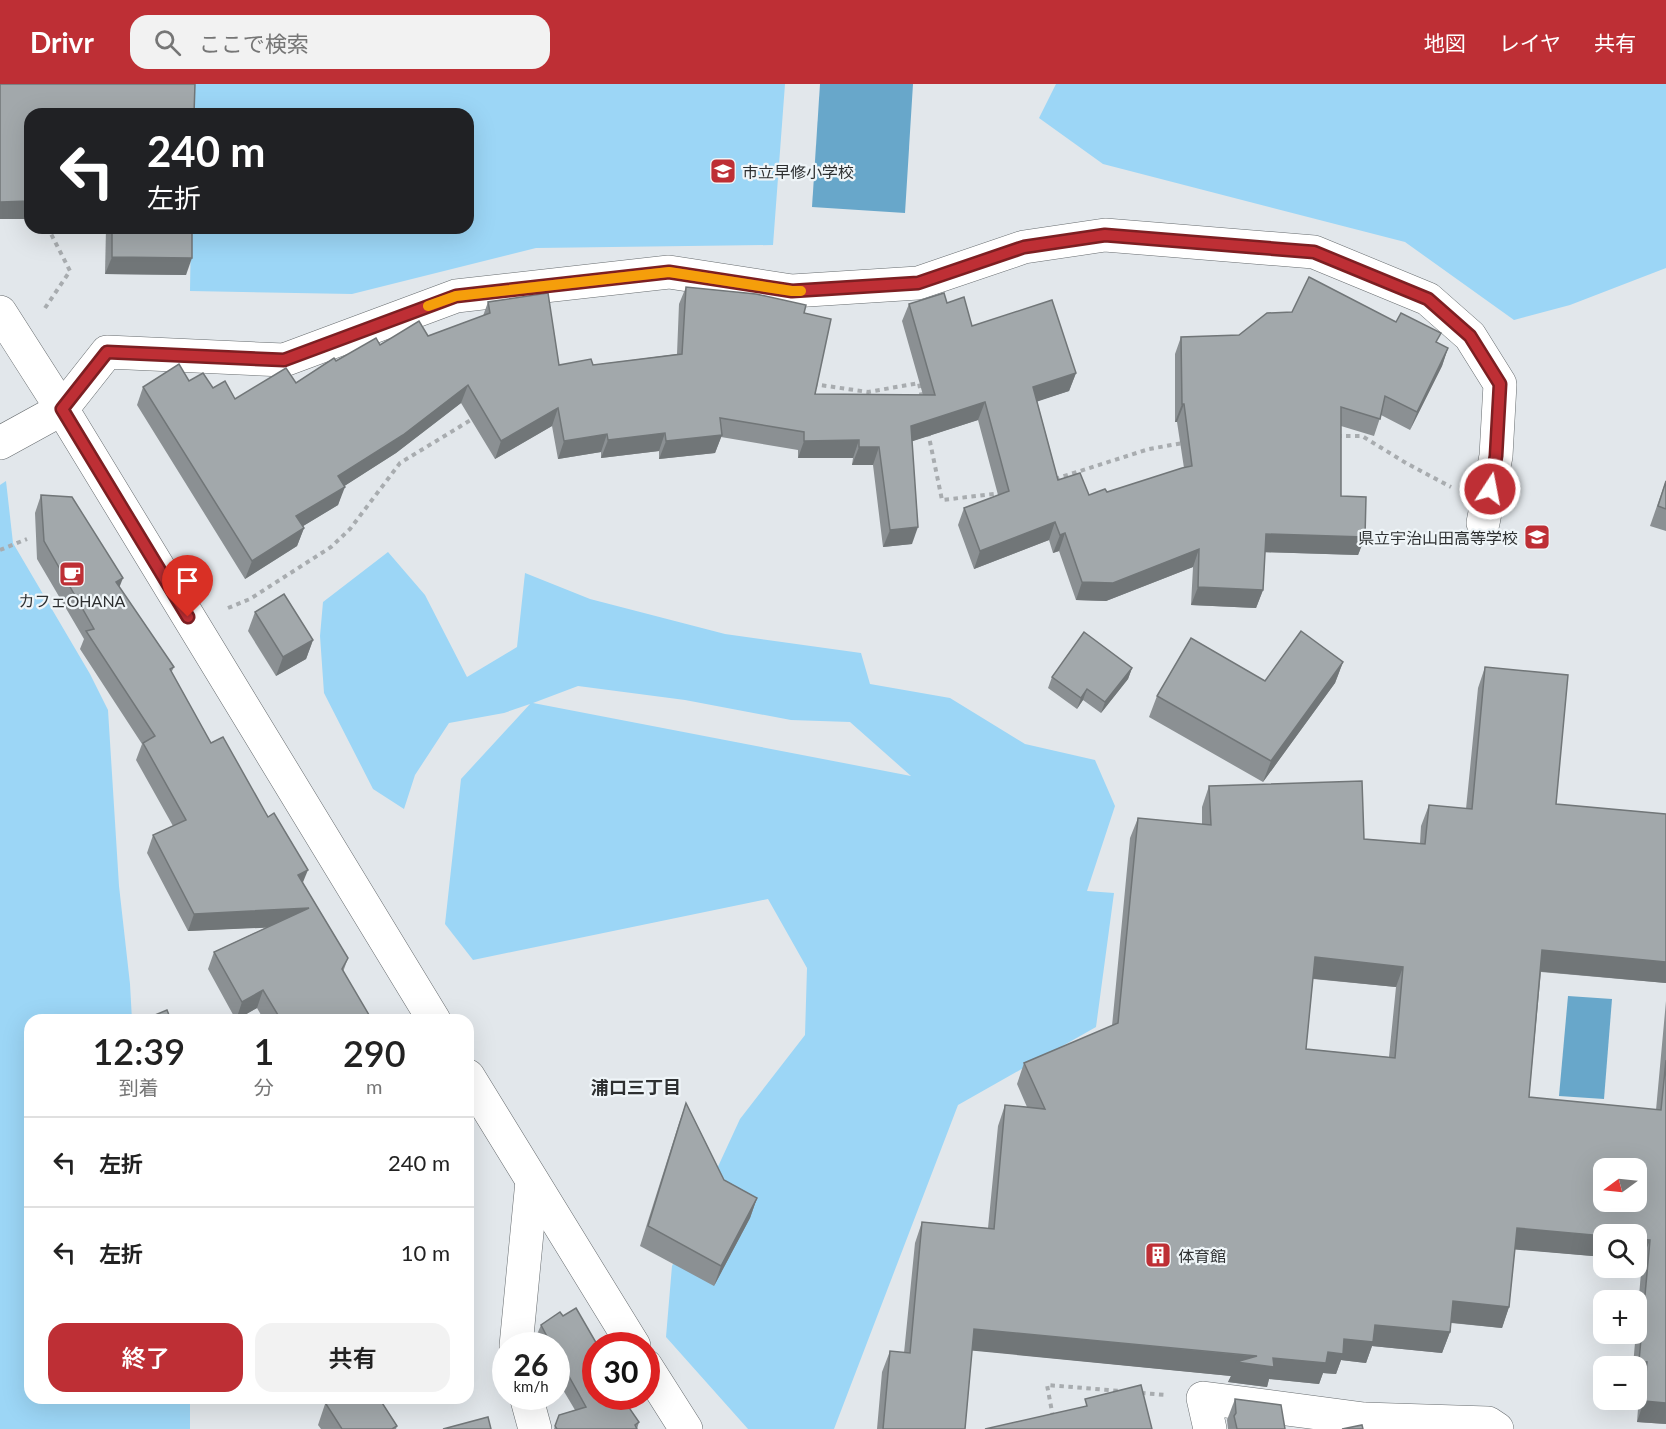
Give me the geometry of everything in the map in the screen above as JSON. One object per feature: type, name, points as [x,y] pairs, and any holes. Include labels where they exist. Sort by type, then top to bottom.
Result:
[{"type":"street","points":[[0,443],[62,409],[107,352],[284,360],[456,296],[669,272],[792,291],[918,283],[1024,247],[1105,235],[1314,252],[1428,299],[1470,336],[1500,384],[1496,456],[1485,514]]},
{"type":"street","points":[[0,312],[62,409],[430,1014]]},
{"type":"street","points":[[474,1086],[625,1332]]},
{"type":"street","points":[[517,1332],[532,1181]]},
{"type":"street","points":[[660,1388],[686,1429]]},
{"type":"street","points":[[1210,1429],[1203,1398],[1364,1419],[1488,1424],[1497,1429]]},
{"type":"street","points":[[530,1410],[535,1429]]},
{"type":"path","points":[[43,311],[70,271],[51,234]]},
{"type":"path","points":[[809,384],[868,392],[919,383],[923,406]]},
{"type":"path","points":[[188,617],[216,612],[250,599],[331,548],[350,529],[400,463],[480,414]]},
{"type":"path","points":[[928,430],[942,500],[1005,492]]},
{"type":"path","points":[[1326,436],[1362,436],[1485,514]]},
{"type":"path","points":[[1046,483],[1085,468],[1149,449],[1194,441]]},
{"type":"path","points":[[0,550],[27,539]]},
{"type":"path","points":[[1053,1418],[1047,1385],[1125,1391]]},
{"type":"path","points":[[1136,1392],[1203,1398]]},
{"type":"shaded area","points":[[193,84],[785,84],[773,245],[536,248],[352,294],[190,291],[191,234],[474,234],[474,108],[193,108]]},
{"type":"shaded area","points":[[820,84],[913,84],[905,213],[812,207]]},
{"type":"shaded area","points":[[1056,84],[1666,84],[1666,268],[1570,305],[1514,320],[1405,242],[1103,164],[1039,118]]},
{"type":"shaded area","points":[[6,481],[13,543],[90,674],[108,710],[119,886],[132,1014],[24,1014],[24,1404],[190,1404],[190,1429],[0,1429],[0,485]]},
{"type":"shaded area","points":[[388,552],[425,595],[467,677],[517,647],[525,573],[590,599],[725,634],[861,653],[870,684],[950,698],[1025,744],[1095,760],[1115,806],[1087,891],[1114,893],[1096,1027],[958,1105],[834,1429],[748,1429],[666,1337],[672,1266],[740,1119],[805,1035],[807,968],[768,899],[473,960],[445,924],[461,779],[530,704],[504,713],[449,723],[415,775],[404,809],[373,789],[324,693],[320,636],[323,602]],"holes":[[[578,686],[685,700],[791,720],[850,722],[911,776],[533,703]]]},
{"type":"shaded area","points":[[1568,996],[1612,999],[1604,1099],[1559,1096]]},
{"type":"building","points":[[0,84],[195,84],[194,108],[24,108],[24,201],[0,202]]},
{"type":"building","points":[[112,234],[192,234],[192,258],[112,257]]},
{"type":"building","points":[[1309,277],[1396,322],[1401,313],[1441,333],[1436,342],[1448,348],[1417,412],[1385,396],[1380,419],[1341,407],[1341,496],[1366,497],[1365,537],[1266,534],[1263,590],[1198,587],[1199,549],[1113,583],[1082,582],[1065,533],[1060,535],[1055,522],[980,551],[964,508],[1009,491],[985,402],[911,426],[918,527],[890,530],[879,447],[859,447],[859,440],[804,441],[804,432],[720,418],[722,435],[666,441],[665,433],[608,440],[607,434],[564,441],[558,408],[501,441],[468,385],[403,435],[338,476],[345,487],[296,516],[304,528],[252,561],[143,387],[179,364],[189,381],[203,373],[213,388],[225,381],[235,399],[286,368],[296,383],[334,358],[336,361],[376,338],[380,345],[419,321],[428,336],[490,313],[488,302],[548,293],[559,365],[591,359],[593,365],[682,354],[686,287],[756,294],[806,305],[804,313],[831,319],[815,394],[935,395],[909,304],[944,293],[947,303],[964,297],[972,326],[1052,300],[1076,373],[1033,387],[1058,480],[1080,473],[1089,495],[1105,489],[1107,492],[1192,466],[1184,404],[1182,404],[1181,337],[1239,335],[1267,313],[1292,312]]},
{"type":"building","points":[[1666,481],[1666,509],[1658,506]]},
{"type":"building","points":[[41,495],[72,497],[123,578],[116,582],[174,667],[170,669],[211,743],[223,737],[268,817],[274,813],[308,870],[298,875],[348,958],[342,969],[368,1014],[277,1014],[263,990],[242,1002],[214,952],[309,908],[194,914],[153,835],[186,820],[143,743],[155,736],[86,631],[94,629],[44,541]]},
{"type":"building","points":[[284,594],[313,640],[283,657],[255,612]]},
{"type":"building","points":[[1301,631],[1343,662],[1271,761],[1157,696],[1191,638],[1265,681]]},
{"type":"building","points":[[1084,632],[1132,668],[1105,702],[1087,689],[1081,698],[1052,677]]},
{"type":"building","points":[[1485,667],[1568,675],[1556,804],[1666,814],[1666,962],[1542,950],[1529,1097],[1661,1110],[1666,1060],[1666,1403],[1647,1401],[1647,1356],[1639,1356],[1641,1344],[1647,1344],[1645,1290],[1650,1240],[1647,1240],[1647,1224],[1593,1224],[1593,1235],[1517,1228],[1509,1307],[1453,1301],[1450,1332],[1375,1325],[1373,1342],[1344,1339],[1343,1354],[1328,1352],[1326,1363],[1273,1358],[1274,1367],[1236,1362],[1257,1356],[974,1329],[965,1429],[883,1429],[890,1351],[910,1353],[922,1222],[994,1229],[1005,1105],[1045,1109],[1024,1063],[1118,1023],[1138,818],[1211,825],[1209,786],[1362,781],[1364,839],[1425,844],[1429,805],[1472,809]],"holes":[[[1315,957],[1403,967],[1395,1058],[1306,1049]]]},
{"type":"building","points":[[686,1103],[724,1180],[757,1198],[721,1266],[648,1226]]},
{"type":"building","points":[[576,1308],[590,1332],[582,1332],[582,1400],[570,1378],[570,1332],[545,1332],[541,1325],[560,1312],[563,1316]]},
{"type":"building","points":[[1141,1385],[1152,1429],[985,1429],[1087,1406],[1085,1399]]},
{"type":"building","points":[[1235,1399],[1281,1405],[1285,1429],[1237,1429],[1234,1416],[1236,1413]]},
{"type":"building","points":[[326,1404],[383,1404],[397,1426],[392,1429],[342,1429]]},
{"type":"building","points":[[582,1408],[582,1410],[631,1410],[639,1422],[635,1425],[637,1429],[557,1429],[555,1426],[559,1415]]},
{"type":"building","points":[[488,1417],[491,1429],[443,1429]]},
{"type":"building","points":[[1362,1425],[1363,1429],[1342,1429]]},
{"type":"slow traffic","points":[[428,306],[456,296],[669,272],[801,291]]},
{"type":"place","name":"市立早修小学校","points":[[723,171]]},
{"type":"place","name":"県立宇治山田高等学校","points":[[1537,537]]},
{"type":"place","name":"カフェOHANA","points":[[72,574]]},
{"type":"place","name":"体育館","points":[[1158,1255]]},
{"type":"district","name":"浦口三丁目","points":[[636,1087]]},
{"type":"route","points":[[188,617],[62,409],[107,352],[284,360],[456,296],[669,272],[792,291],[918,283],[1024,247],[1105,235],[1314,252],[1428,299],[1470,336],[1500,384],[1496,456],[1490,489]]}]
